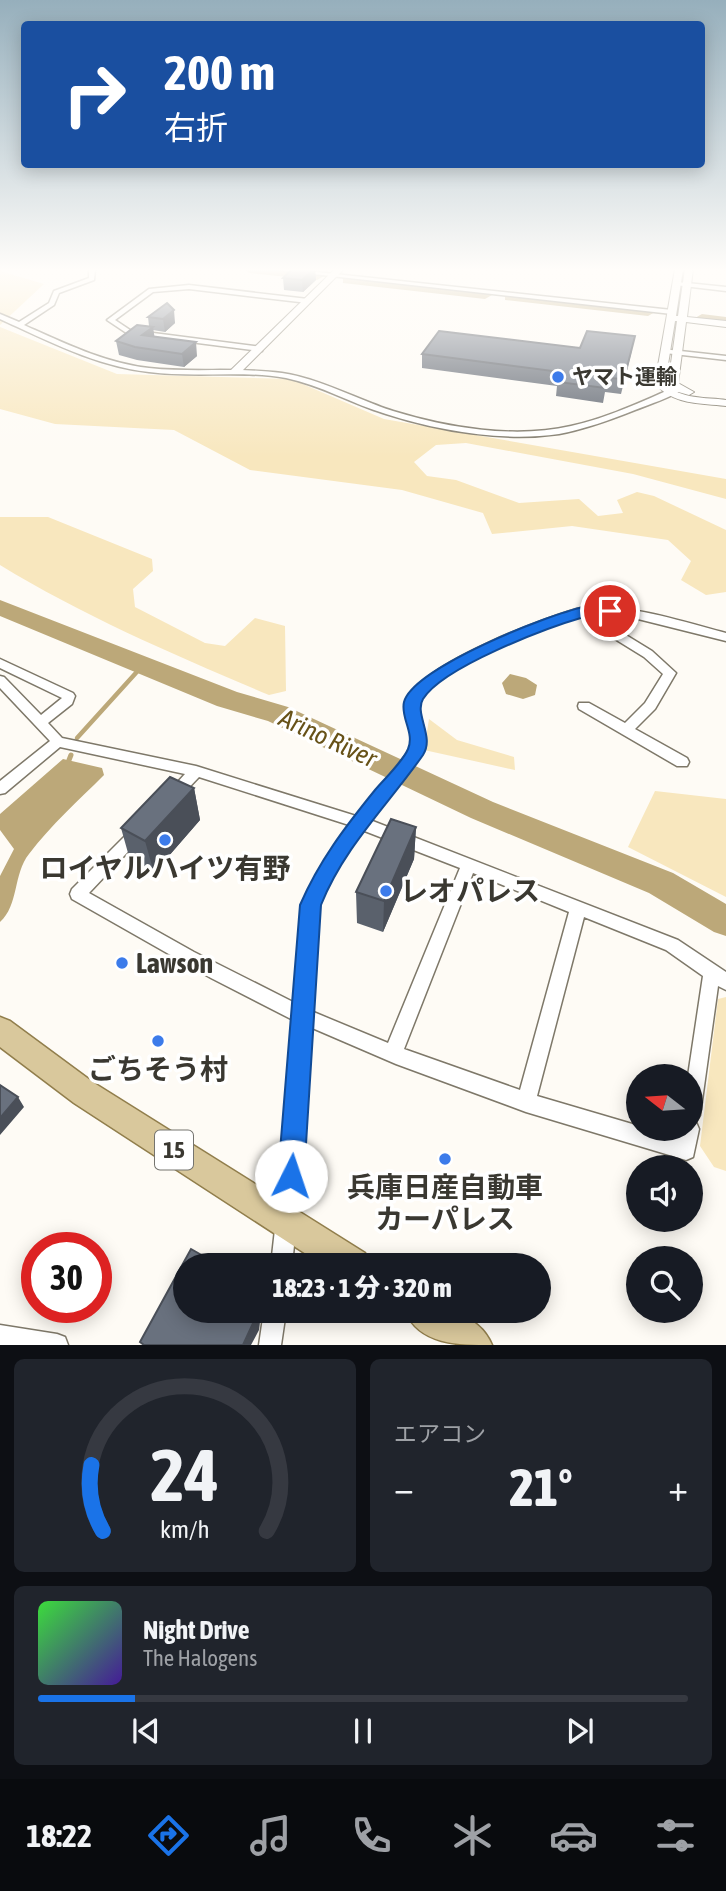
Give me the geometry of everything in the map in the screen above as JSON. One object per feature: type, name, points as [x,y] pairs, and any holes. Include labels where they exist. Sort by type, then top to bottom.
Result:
[{"type":"main road","name":"15","points":[[1,1031],[84,1093],[334,1253]]},
{"type":"main road","points":[[440,1323],[474,1345]]},
{"type":"street","points":[[33,332],[79,353],[117,365],[164,371],[284,376],[314,383],[377,409],[412,418],[515,433],[569,429],[675,391],[726,397]]},
{"type":"street","points":[[128,332],[258,349]]},
{"type":"street","points":[[235,372],[276,332]]},
{"type":"street","points":[[668,332],[660,383],[675,391],[726,403]]},
{"type":"street","points":[[675,391],[673,384],[681,332]]},
{"type":"street","points":[[665,351],[726,358]]},
{"type":"street","points":[[282,1253],[310,905],[328,867],[417,749],[417,725],[412,714],[412,702],[424,685],[445,671],[516,636],[585,611],[610,611],[726,637]]},
{"type":"street","points":[[626,615],[614,633],[648,654],[670,673],[650,706],[626,730]]},
{"type":"street","points":[[0,663],[69,696],[68,701],[42,721]]},
{"type":"street","points":[[17,671],[1,681],[42,721],[58,742],[196,771],[365,816],[468,866],[671,945],[719,977],[701,1064]]},
{"type":"street","points":[[584,706],[681,762]]},
{"type":"street","points":[[0,789],[58,742]]},
{"type":"street","points":[[196,771],[78,894],[224,977],[302,1016],[393,1054],[526,1103],[626,1132]]},
{"type":"street","points":[[393,1054],[468,866]]},
{"type":"street","points":[[526,1103],[578,909]]},
{"type":"street","points":[[655,1141],[686,1150],[687,1141]]},
{"type":"street","points":[[270,1345],[273,1323]]},
{"type":"street","points":[[0,1336],[57,1345]]},
{"type":"shaded area","points":[[0,332],[12,332],[117,374],[291,379],[384,419],[726,479],[726,499],[633,474],[466,443],[436,445],[414,462],[427,476],[456,480],[519,503],[579,499],[598,516],[623,513],[617,500],[637,492],[654,496],[726,530],[726,592],[706,595],[681,580],[691,561],[668,540],[572,526],[492,534],[483,513],[402,490],[250,470],[174,430],[55,424],[0,409]]},
{"type":"shaded area","points":[[0,517],[48,517],[152,559],[153,571],[133,589],[135,607],[205,643],[225,646],[255,618],[285,626],[286,691],[269,695],[200,666],[98,619],[0,565]]},
{"type":"shaded area","points":[[510,674],[526,678],[537,685],[535,695],[523,699],[506,694],[502,683]]},
{"type":"shaded area","points":[[429,719],[457,740],[514,757],[515,770],[424,750]]},
{"type":"shaded area","points":[[63,759],[102,768],[104,775],[29,854],[20,871],[10,907],[0,922],[0,876],[14,849],[0,830],[0,814]]},
{"type":"shaded area","points":[[655,791],[726,799],[726,897],[628,847]]},
{"type":"shaded area","points":[[726,997],[726,1171],[714,1167],[700,1146],[701,1141],[704,1141],[704,1113],[718,999]]},
{"type":"building","points":[[128,332],[146,332],[142,335],[196,342],[182,354],[135,347],[116,341]]},
{"type":"building","points":[[438,332],[580,348],[587,332],[635,336],[624,379],[608,378],[605,388],[558,382],[561,372],[422,354]]},
{"type":"building","points":[[170,777],[194,788],[145,841],[121,828]]},
{"type":"building","points":[[391,819],[416,827],[384,901],[356,892]]},
{"type":"building","points":[[0,1085],[18,1097],[0,1118]]},
{"type":"building","points":[[173,1282],[173,1323],[253,1323],[243,1345],[144,1345],[140,1342]]},
{"type":"waterway","name":"Arino River","points":[[0,607],[227,699],[278,714],[482,810],[661,883],[726,921]]},
{"type":"waterway","points":[[77,738],[144,664]]},
{"type":"waterway","points":[[69,760],[71,755]]},
{"type":"place","name":"ヤマト運輸","points":[[558,377]]},
{"type":"place","name":"ロイヤルハイツ有野","points":[[165,840]]},
{"type":"place","name":"レオパレス","points":[[386,891]]},
{"type":"place","name":"Lawson","points":[[122,963]]},
{"type":"place","name":"ごちそう村","points":[[158,1041]]},
{"type":"place","name":"兵庫日産自動車 カーパレス","points":[[445,1159]]},
{"type":"route","points":[[291,1176],[310,905],[338,850],[417,749],[417,725],[412,714],[412,702],[424,685],[445,671],[516,636],[585,611],[610,611]]}]
